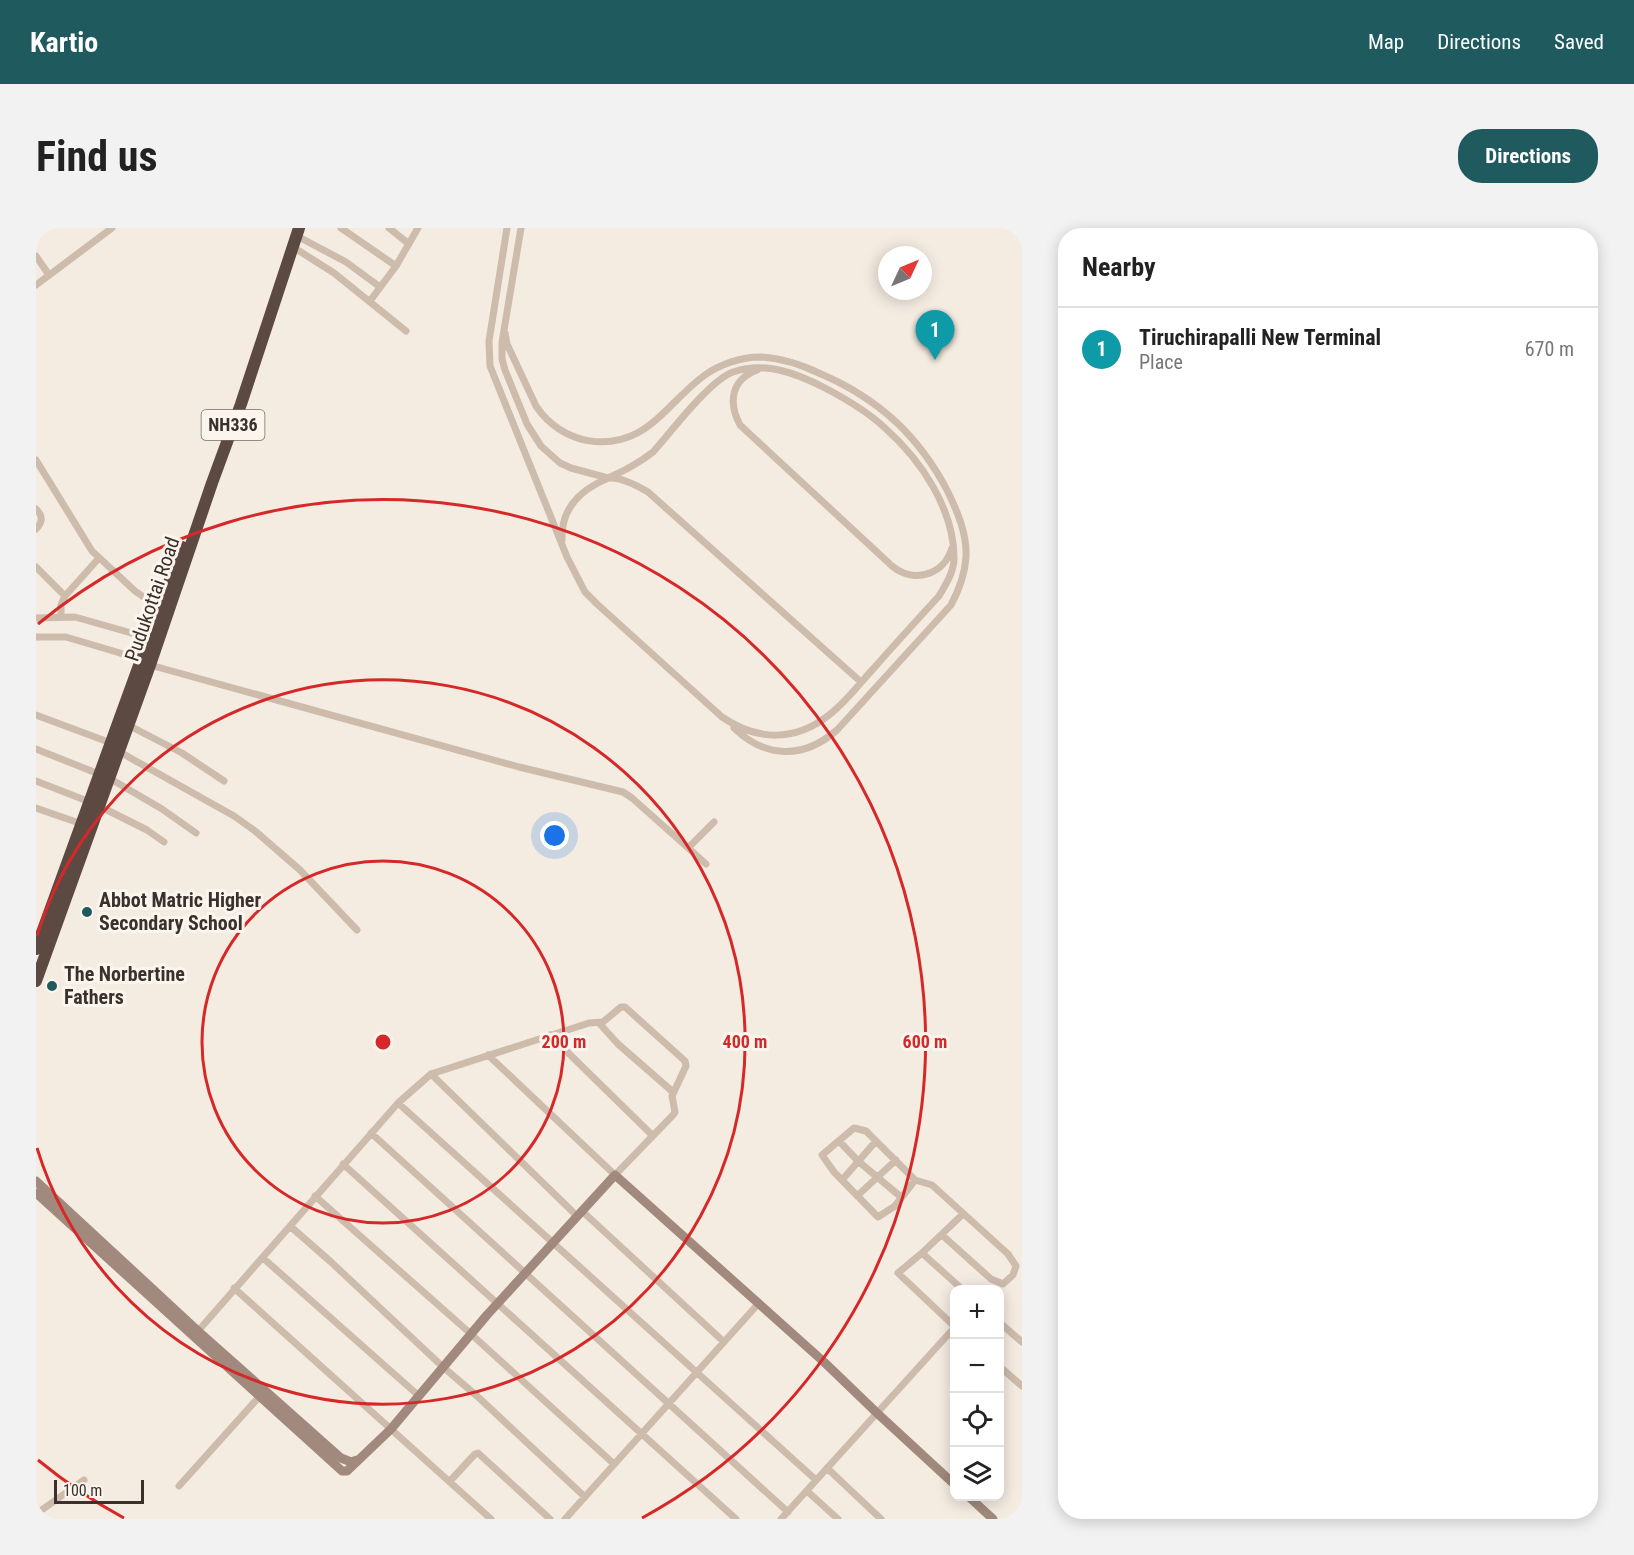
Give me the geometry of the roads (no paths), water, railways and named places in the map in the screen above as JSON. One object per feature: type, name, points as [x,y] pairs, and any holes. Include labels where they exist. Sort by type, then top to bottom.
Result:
[{"type":"highway","name":"Pudukottai Road","points":[[115,747],[128,725],[145,663],[149,638],[159,608],[295,235]]},
{"type":"highway","name":"Pudukottai Road","points":[[36,949],[56,908],[241,404],[295,235]]},
{"type":"highway","name":"Pudukottai Road","points":[[36,981],[82,824],[95,804]]},
{"type":"street","points":[[36,285],[112,228]]},
{"type":"street","points":[[341,228],[396,266]]},
{"type":"street","points":[[389,228],[409,244]]},
{"type":"street","points":[[370,301],[396,266],[418,228]]},
{"type":"street","points":[[505,321],[507,344],[542,415],[563,433],[585,440],[606,441],[625,437],[644,429],[705,374],[742,359],[758,357],[792,362],[846,385],[866,397],[905,430],[925,453],[956,510],[965,541],[966,558],[959,590],[951,605],[837,730],[820,743],[800,751],[775,751],[742,736],[590,598],[580,585],[567,557],[490,366],[489,341],[507,228]]},
{"type":"street","points":[[521,228],[505,321],[502,359],[533,436],[560,463],[633,484],[648,492],[861,682]]},
{"type":"street","points":[[295,235],[346,262],[380,288]]},
{"type":"street","points":[[295,235],[334,273],[406,331]]},
{"type":"street","points":[[36,256],[49,275]]},
{"type":"street","points":[[567,557],[562,542],[562,533],[565,517],[573,502],[586,490],[653,453],[709,389],[731,372],[761,367],[773,368],[803,377],[846,399],[884,426],[895,437],[932,484],[951,527],[954,558],[952,570],[939,596],[840,706],[816,724],[798,732],[766,735],[735,726],[722,717]]},
{"type":"street","points":[[773,368],[762,368],[751,372],[742,379],[735,390],[733,408],[744,430],[897,570],[914,576],[933,573],[946,561],[953,545]]},
{"type":"street","points":[[36,460],[92,551],[135,591],[159,608]]},
{"type":"street","points":[[36,509],[42,518],[36,529]]},
{"type":"street","points":[[61,616],[61,605],[65,596],[99,558]]},
{"type":"street","points":[[36,567],[65,596]]},
{"type":"street","points":[[36,618],[75,617],[149,638]]},
{"type":"street","points":[[36,637],[66,637],[145,663],[519,766],[623,792],[706,864]]},
{"type":"street","points":[[36,715],[115,747],[234,816],[300,870],[357,930]]},
{"type":"street","points":[[128,725],[182,753],[224,781]]},
{"type":"street","points":[[36,749],[104,776],[162,808],[196,833]]},
{"type":"street","points":[[36,781],[95,804],[140,826],[164,842]]},
{"type":"street","points":[[36,808],[82,824]]},
{"type":"street","points":[[686,846],[690,846],[714,822]]},
{"type":"street","points":[[36,1181],[118,1262],[257,1392],[341,1458],[351,1462],[359,1460],[391,1429],[471,1334],[675,1112],[672,1096],[686,1066],[685,1062],[625,1007],[621,1007],[603,1022],[589,1023],[431,1074],[398,1103],[198,1331]]},
{"type":"street","points":[[599,1023],[618,1044],[673,1092]]},
{"type":"street","points":[[550,1035],[652,1135]]},
{"type":"street","points":[[488,1055],[615,1175],[824,1362],[950,1480]]},
{"type":"street","points":[[431,1074],[580,1214],[724,1342]]},
{"type":"street","points":[[398,1103],[816,1480]]},
{"type":"street","points":[[915,1180],[895,1206],[878,1217],[842,1180],[822,1155],[854,1128],[866,1131],[915,1180],[932,1185],[1008,1254],[1016,1266],[1013,1275],[1003,1284],[991,1279],[942,1235]]},
{"type":"street","points":[[371,1133],[788,1512]]},
{"type":"street","points":[[839,1141],[858,1161],[901,1197]]},
{"type":"street","points":[[842,1180],[876,1141]]},
{"type":"street","points":[[857,1196],[896,1160]]},
{"type":"street","points":[[343,1164],[736,1519]]},
{"type":"street","points":[[36,1193],[198,1331],[257,1392]]},
{"type":"street","points":[[315,1196],[614,1464]]},
{"type":"street","points":[[950,1323],[897,1273],[963,1214]]},
{"type":"street","points":[[290,1226],[585,1497]]},
{"type":"street","points":[[922,1253],[957,1285]]},
{"type":"street","points":[[263,1258],[420,1396]]},
{"type":"street","points":[[234,1288],[491,1519]]},
{"type":"street","points":[[565,1519],[759,1303]]},
{"type":"street","points":[[1004,1326],[1022,1342]]},
{"type":"street","points":[[781,1519],[950,1331]]},
{"type":"street","points":[[1004,1370],[1022,1386]]},
{"type":"street","points":[[179,1486],[257,1392]]},
{"type":"street","points":[[450,1481],[478,1453],[550,1519]]},
{"type":"street","points":[[827,1468],[881,1519]]},
{"type":"street","points":[[36,1514],[84,1480]]},
{"type":"street","points":[[807,1491],[838,1519]]},
{"type":"street","points":[[973,1501],[993,1519]]},
{"type":"place","name":"Tiruchirapalli New Terminal","points":[[935,360]]},
{"type":"place","name":"Abbot Matric Higher Secondary School","points":[[87,912]]},
{"type":"place","name":"The Norbertine Fathers","points":[[52,986]]}]
